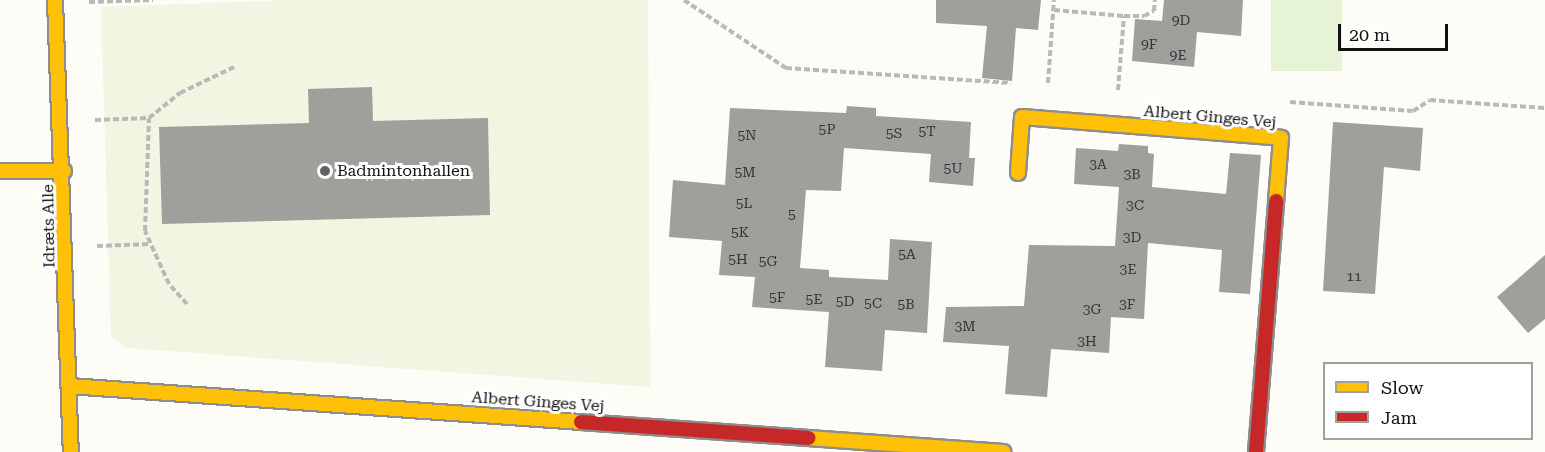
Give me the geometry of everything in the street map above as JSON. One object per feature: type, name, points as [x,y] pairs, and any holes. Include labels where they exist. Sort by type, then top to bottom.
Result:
[{"type":"street","name":"Idræts Alle","points":[[55,2],[64,171],[71,452]]},
{"type":"street","name":"Albert Ginges Vej","points":[[1018,173],[1022,117],[1281,138],[1256,452]]},
{"type":"street","points":[[0,171],[64,171]]},
{"type":"street","name":"Albert Ginges Vej","points":[[69,386],[1004,452]]},
{"type":"path","points":[[55,2],[153,0]]},
{"type":"path","points":[[684,0],[786,68],[1012,83]]},
{"type":"path","points":[[1048,86],[1054,0]]},
{"type":"path","points":[[1054,10],[1124,16],[1154,11],[1155,0]]},
{"type":"path","points":[[1118,90],[1124,16]]},
{"type":"path","points":[[62,121],[148,118],[180,93],[237,66]]},
{"type":"path","points":[[1036,85],[1059,86]]},
{"type":"path","points":[[1106,90],[1130,91]]},
{"type":"path","points":[[1283,102],[1413,111],[1430,100],[1545,108]]},
{"type":"path","points":[[148,118],[145,231],[169,284],[187,304]]},
{"type":"path","points":[[66,247],[150,244]]},
{"type":"green space","points":[[289,0],[648,0],[650,387],[127,348],[111,336],[101,7]]},
{"type":"green space","points":[[1271,0],[1342,0],[1342,71],[1271,71]]},
{"type":"building","points":[[936,0],[1041,0],[1038,30],[1016,28],[1012,81],[982,78],[987,26],[936,23]]},
{"type":"building","points":[[1164,0],[1243,0],[1241,36],[1197,32],[1194,67],[1132,61],[1135,19],[1162,21]]},
{"type":"building","name":"Badmintonhallen","points":[[372,87],[373,121],[488,118],[490,215],[162,224],[159,127],[309,123],[308,89]]},
{"type":"building","points":[[847,106],[876,108],[876,116],[971,122],[969,158],[975,158],[973,186],[929,182],[931,154],[844,148],[841,191],[806,190],[800,268],[829,270],[829,277],[888,280],[890,239],[932,242],[927,333],[885,330],[882,371],[825,367],[829,312],[752,307],[755,277],[719,275],[722,241],[669,237],[673,180],[725,185],[730,108],[846,113]]},
{"type":"building","points":[[1333,122],[1423,128],[1420,171],[1384,167],[1375,294],[1323,291]]},
{"type":"building","points":[[1119,144],[1148,146],[1148,153],[1154,154],[1152,187],[1226,194],[1230,153],[1261,155],[1250,294],[1219,292],[1222,250],[1148,243],[1144,319],[1111,317],[1109,353],[1051,349],[1047,397],[1005,394],[1009,346],[943,342],[946,307],[1024,306],[1029,245],[1115,246],[1119,187],[1074,184],[1076,148],[1118,151]]},
{"type":"building","points":[[1545,255],[1545,319],[1528,333],[1497,297]]},
{"type":"traffic: slow","points":[[55,0],[71,452]]},
{"type":"traffic: slow","points":[[1018,173],[1022,117],[1281,138],[1276,201]]},
{"type":"traffic: slow","points":[[0,171],[64,171]]},
{"type":"traffic: slow","points":[[69,386],[581,422]]},
{"type":"traffic: slow","points":[[808,438],[1004,452]]},
{"type":"traffic: jam","points":[[1256,452],[1276,201]]},
{"type":"traffic: jam","points":[[581,422],[808,438]]},
{"type":"place","name":"Badmintonhallen","points":[[325,171]]}]
